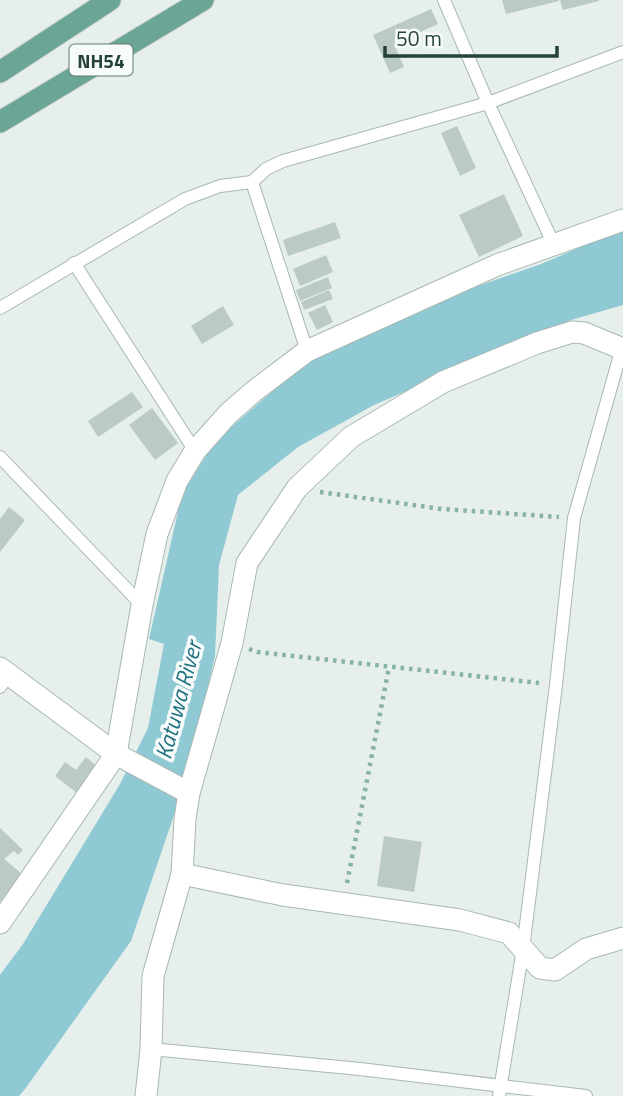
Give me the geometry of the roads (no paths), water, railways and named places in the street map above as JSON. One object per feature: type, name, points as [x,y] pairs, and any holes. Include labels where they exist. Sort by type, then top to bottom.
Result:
[{"type":"main road","name":"NH54","points":[[0,72],[110,0]]},
{"type":"main road","name":"NH54","points":[[0,122],[203,0]]},
{"type":"street","points":[[0,923],[116,754],[142,605],[165,508],[195,451],[253,391],[307,351],[443,288],[623,220]]},
{"type":"street","points":[[146,1096],[151,1049],[153,976],[182,874],[185,819],[190,793],[232,643],[247,562],[298,488],[351,437],[443,382],[537,343],[572,332],[584,333],[622,349]]},
{"type":"street","points":[[3,677],[116,754],[190,793]]},
{"type":"street","points":[[182,874],[343,905],[460,920],[509,933],[540,968],[555,970],[586,949],[623,938]]},
{"type":"lane","points":[[444,0],[554,245]]},
{"type":"lane","points":[[0,308],[185,199],[220,186],[252,182],[266,169],[283,161],[488,103],[623,52]]},
{"type":"lane","points":[[252,182],[307,351]]},
{"type":"lane","points":[[74,262],[195,451]]},
{"type":"lane","points":[[500,1091],[523,949],[574,517],[622,349]]},
{"type":"lane","points":[[0,457],[142,605]]},
{"type":"lane","points":[[151,1049],[500,1091],[586,1096]]},
{"type":"water","name":"Katuwa River","points":[[623,229],[623,305],[571,320],[374,405],[298,447],[238,495],[219,565],[215,656],[187,777],[131,941],[25,1089],[19,1096],[0,1096],[0,975],[23,944],[120,784],[148,728],[164,644],[149,639],[182,494],[216,440],[301,367],[398,314],[541,264]]}]
